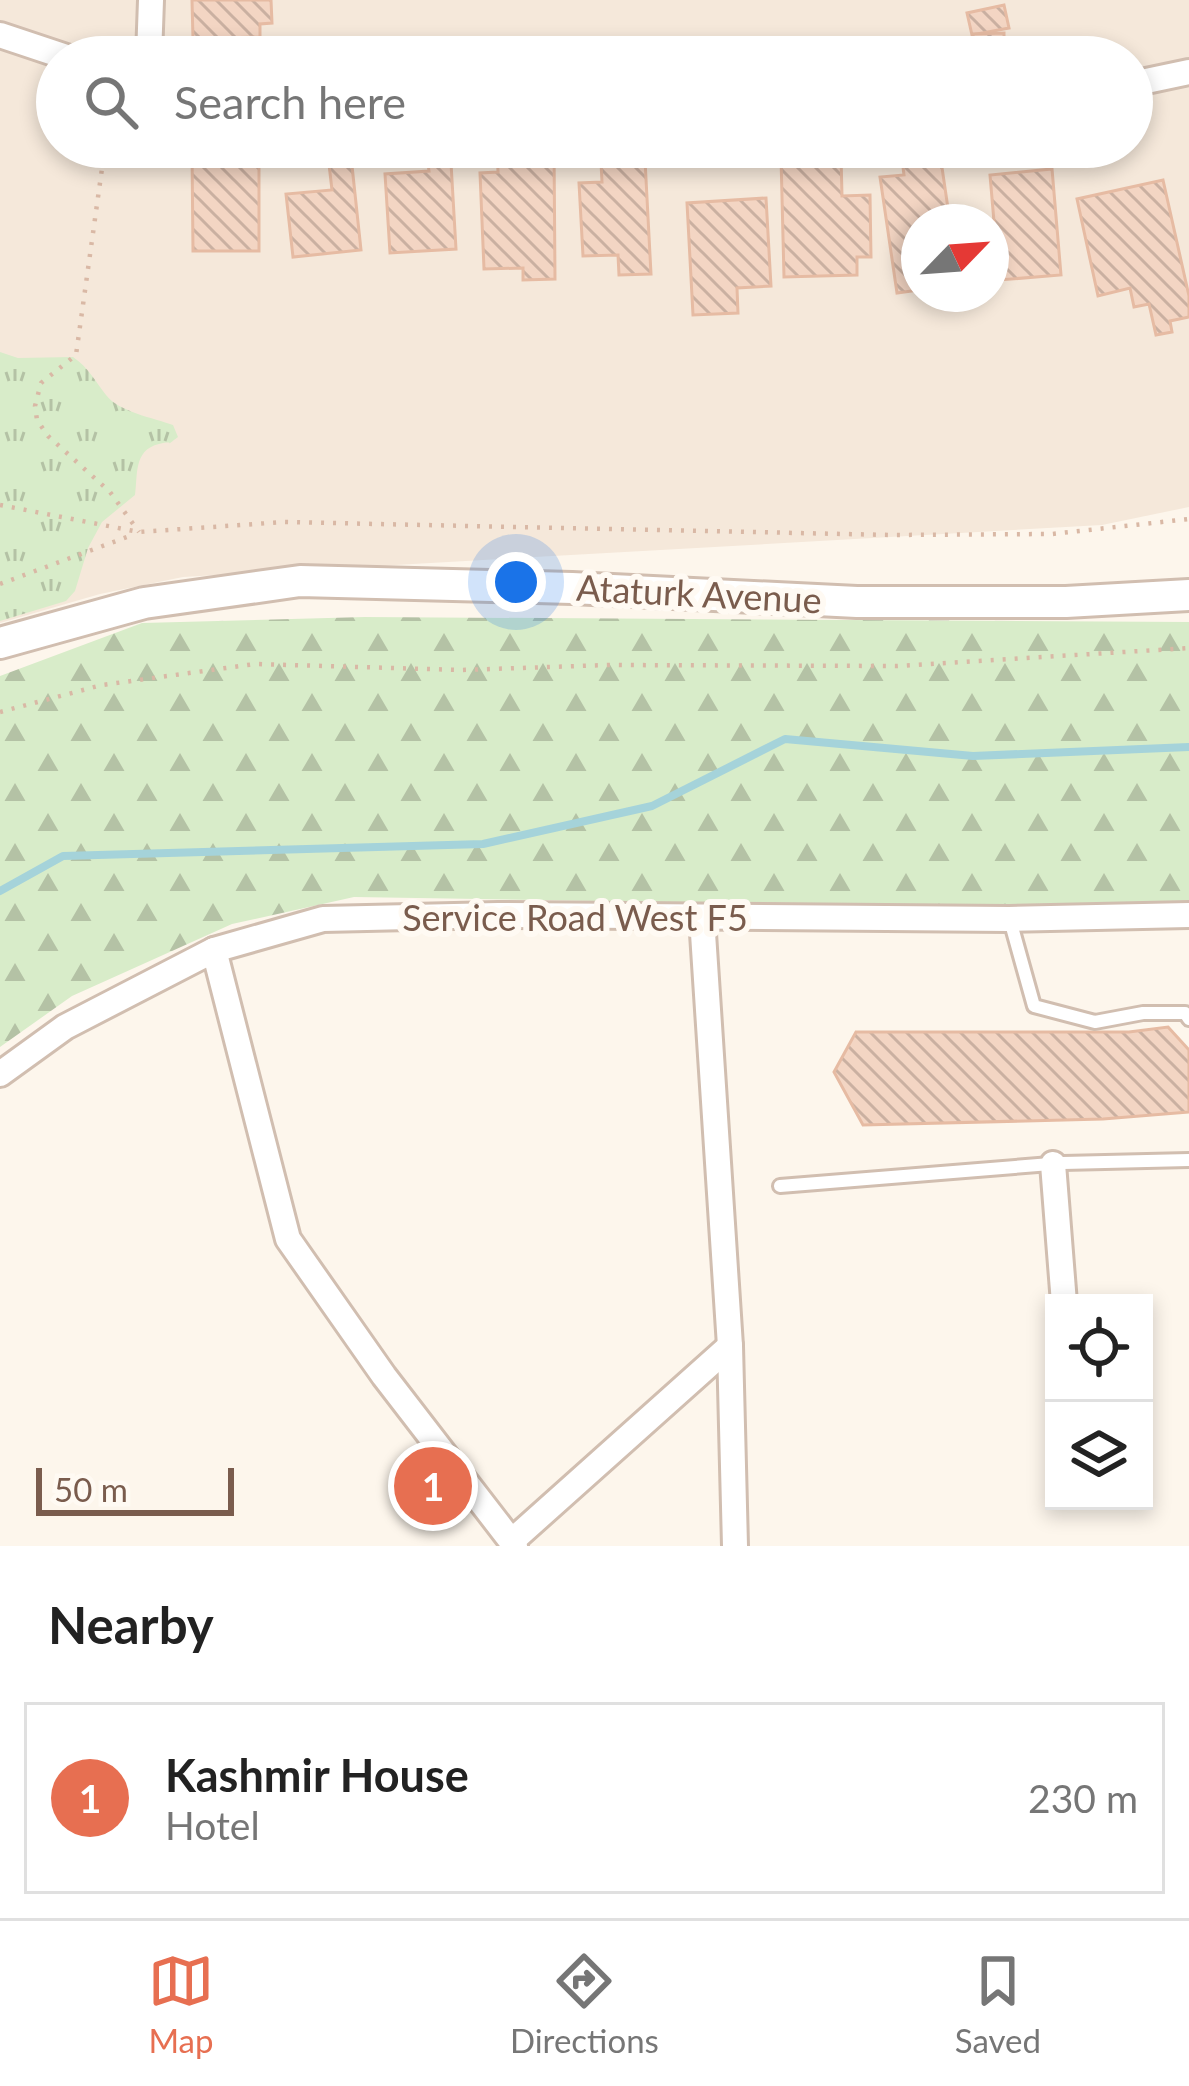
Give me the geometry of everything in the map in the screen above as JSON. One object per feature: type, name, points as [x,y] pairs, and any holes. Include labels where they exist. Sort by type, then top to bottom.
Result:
[{"type":"street","points":[[150,36],[151,0]]},
{"type":"street","points":[[0,35],[36,47]]},
{"type":"street","points":[[1153,80],[1189,72]]},
{"type":"street","name":"Ataturk Avenue","points":[[0,643],[144,603],[300,581],[572,587],[856,602],[1066,602],[1189,595]]},
{"type":"street","name":"Service Road West F5","points":[[0,1074],[65,1027],[214,950],[323,919],[1189,915]]},
{"type":"street","points":[[702,918],[730,1346],[735,1546]]},
{"type":"street","points":[[214,950],[288,1239],[384,1376],[514,1543],[730,1346]]},
{"type":"street","points":[[1053,1164],[1063,1294]]},
{"type":"lane","points":[[1009,919],[1034,1006],[1095,1022],[1143,1013],[1185,1012],[1189,1019]]},
{"type":"lane","points":[[780,1186],[1053,1164],[1189,1160]]},
{"type":"path","points":[[102,168],[76,355],[41,383],[34,406],[41,429],[110,492],[139,532]]},
{"type":"path","points":[[0,505],[139,532],[284,522],[1029,534],[1189,519]]},
{"type":"path","points":[[0,584],[139,532]]},
{"type":"path","points":[[0,712],[102,685],[255,664],[462,670],[607,665],[897,666],[1189,648]]},
{"type":"shaded area","points":[[0,0],[1189,0],[1189,507],[1102,525],[183,577],[100,594],[0,623]]},
{"type":"green space","points":[[0,352],[18,358],[73,357],[112,401],[173,425],[178,437],[145,452],[138,465],[135,495],[102,522],[75,591],[66,601],[0,621]]},
{"type":"green space","points":[[365,617],[1189,622],[1189,905],[891,906],[354,897],[232,924],[72,996],[0,1047],[0,676],[142,623]]},
{"type":"building","points":[[192,0],[271,0],[272,23],[260,24],[260,36],[193,36]]},
{"type":"building","points":[[1004,5],[1009,28],[972,35],[967,13]]},
{"type":"building","points":[[192,168],[259,168],[259,251],[193,251]]},
{"type":"building","points":[[329,168],[352,168],[361,250],[293,257],[286,194],[332,190]]},
{"type":"building","points":[[451,168],[456,249],[390,253],[385,174]]},
{"type":"building","points":[[498,168],[554,168],[555,279],[523,280],[523,268],[484,269],[480,173],[498,172]]},
{"type":"building","points":[[601,168],[645,168],[651,274],[619,275],[618,255],[583,256],[579,183],[602,182]]},
{"type":"building","points":[[781,168],[841,168],[842,196],[870,195],[871,257],[857,257],[857,275],[784,277]]},
{"type":"building","points":[[903,168],[942,168],[947,204],[901,204],[901,292],[897,293],[880,177],[904,175]]},
{"type":"building","points":[[1052,169],[1061,275],[1009,279],[1009,204],[992,204],[990,175]]},
{"type":"building","points":[[1163,180],[1189,296],[1189,317],[1170,321],[1172,332],[1156,335],[1149,304],[1134,307],[1130,288],[1098,296],[1077,199]]},
{"type":"building","points":[[766,198],[771,286],[737,288],[738,313],[693,315],[687,203]]},
{"type":"building","points":[[1168,1027],[1189,1050],[1189,1112],[863,1125],[834,1072],[856,1032],[1129,1032]]},
{"type":"waterway","points":[[0,891],[63,856],[483,844],[652,806],[785,739],[973,756],[1189,747]]},
{"type":"place","name":"Kashmir House","points":[[433,1486]]}]
